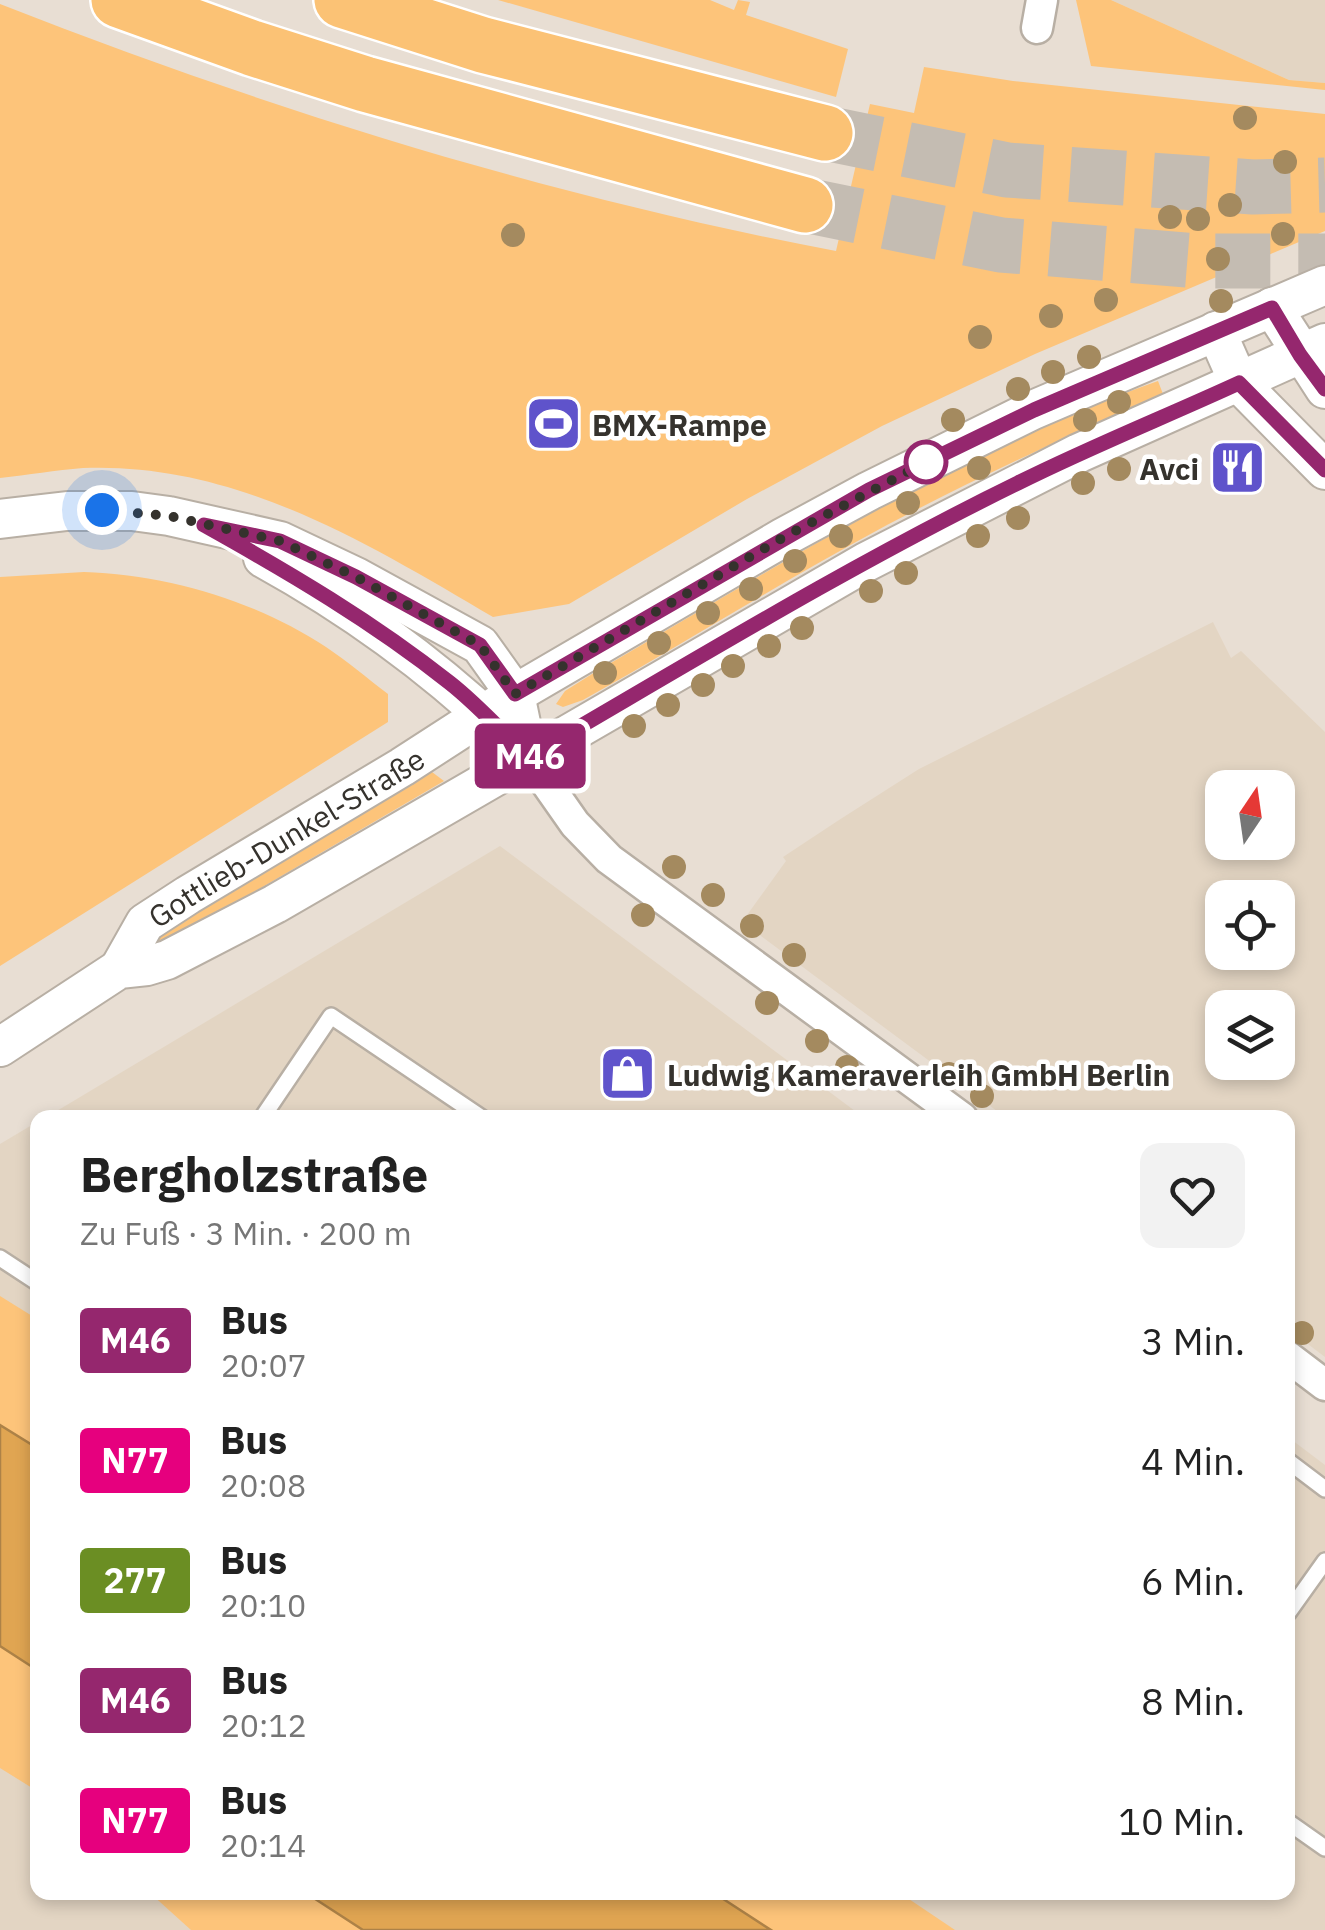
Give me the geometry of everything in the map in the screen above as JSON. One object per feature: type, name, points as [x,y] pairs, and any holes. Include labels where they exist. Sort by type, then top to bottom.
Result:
[{"type":"highway","points":[[119,0],[365,84],[806,204]]},
{"type":"highway","points":[[342,0],[482,45],[825,132]]},
{"type":"street","name":"Gottlieb-Dunkel-Straße","points":[[119,969],[145,923],[499,704],[869,490],[1034,410],[1325,285]]},
{"type":"street","points":[[1272,308],[1312,349],[1325,390]]},
{"type":"street","points":[[1216,331],[1239,383],[1325,470]]},
{"type":"street","name":"Gottlieb-Dunkel-Straße","points":[[0,1047],[119,969],[147,966],[182,952],[327,875],[851,571],[962,511],[1080,453],[1312,349]]},
{"type":"street","points":[[0,519],[102,510],[169,516],[204,525],[344,606],[448,682],[499,704],[528,757],[575,824],[609,859],[939,1110]]},
{"type":"street","points":[[1295,1363],[1325,1385]]},
{"type":"lane","points":[[267,1110],[331,1016],[470,1110]]},
{"type":"lane","points":[[0,1258],[30,1278]]},
{"type":"lane","points":[[1295,1466],[1325,1489]]},
{"type":"lane","points":[[1295,1602],[1325,1561]]},
{"type":"lane","points":[[1295,1827],[1325,1848]]},
{"type":"shaded area","points":[[498,0],[710,0],[734,10],[738,0],[750,2],[746,15],[848,49],[836,97]]},
{"type":"shaded area","points":[[1076,0],[1111,0],[1289,80],[1325,83],[1325,90],[1091,66]]},
{"type":"shaded area","points":[[1111,0],[1325,0],[1325,83],[1289,80]]},
{"type":"shaded area","points":[[0,4],[204,80],[412,147],[623,205],[836,251],[870,104],[914,113],[924,67],[1013,81],[1325,114],[1325,231],[1035,354],[882,426],[747,499],[569,604],[493,617],[298,512],[194,478],[139,470],[83,468],[0,478]]},
{"type":"shaded area","points":[[1158,381],[1163,394],[921,507],[583,700],[563,707],[556,704],[565,691],[592,674],[868,514],[1011,442]]},
{"type":"shaded area","points":[[84,572],[178,585],[270,616],[326,647],[388,694],[388,722],[0,966],[0,577]]},
{"type":"shaded area","points":[[1213,622],[1231,658],[1241,651],[1325,732],[1325,1357],[1295,1334],[1295,1110],[996,1110],[742,922],[786,861],[783,857],[919,769]]},
{"type":"shaded area","points":[[428,769],[444,781],[146,955],[141,946]]},
{"type":"shaded area","points":[[500,846],[854,1110],[58,1110]]},
{"type":"shaded area","points":[[30,1126],[30,1900],[1295,1900],[1295,1442],[1325,1465],[1325,1930],[0,1930],[0,1144]]},
{"type":"shaded area","points":[[0,1296],[30,1315],[30,1444],[0,1425]]},
{"type":"shaded area","points":[[0,1425],[30,1444],[30,1665],[0,1646]]},
{"type":"shaded area","points":[[0,1646],[30,1665],[30,1787],[0,1768]]},
{"type":"shaded area","points":[[158,1900],[317,1900],[363,1930],[191,1930]]},
{"type":"shaded area","points":[[317,1900],[725,1900],[771,1930],[363,1930]]},
{"type":"shaded area","points":[[725,1900],[910,1900],[955,1930],[771,1930]]},
{"type":"tunnel","points":[[825,133],[1007,170],[1253,187],[1325,185]]},
{"type":"tunnel","points":[[805,205],[1001,245],[1199,261],[1325,261]]},
{"type":"bus line","name":"M46","points":[[1325,389],[1272,308],[1034,410],[869,490],[515,694],[480,645],[356,577],[280,541],[204,525],[364,620],[464,694],[528,757],[841,576],[962,511],[1080,453],[1239,383],[1325,470]]},
{"type":"place","name":"BMX-Rampe","points":[[553,424]]},
{"type":"place","name":"Avci","points":[[1238,468]]},
{"type":"place","name":"Ludwig Kameraverleih GmbH Berlin","points":[[628,1074]]},
{"type":"route","points":[[102,510],[169,516],[280,541],[356,577],[480,645],[515,694],[784,537],[932,459],[926,462]]}]
